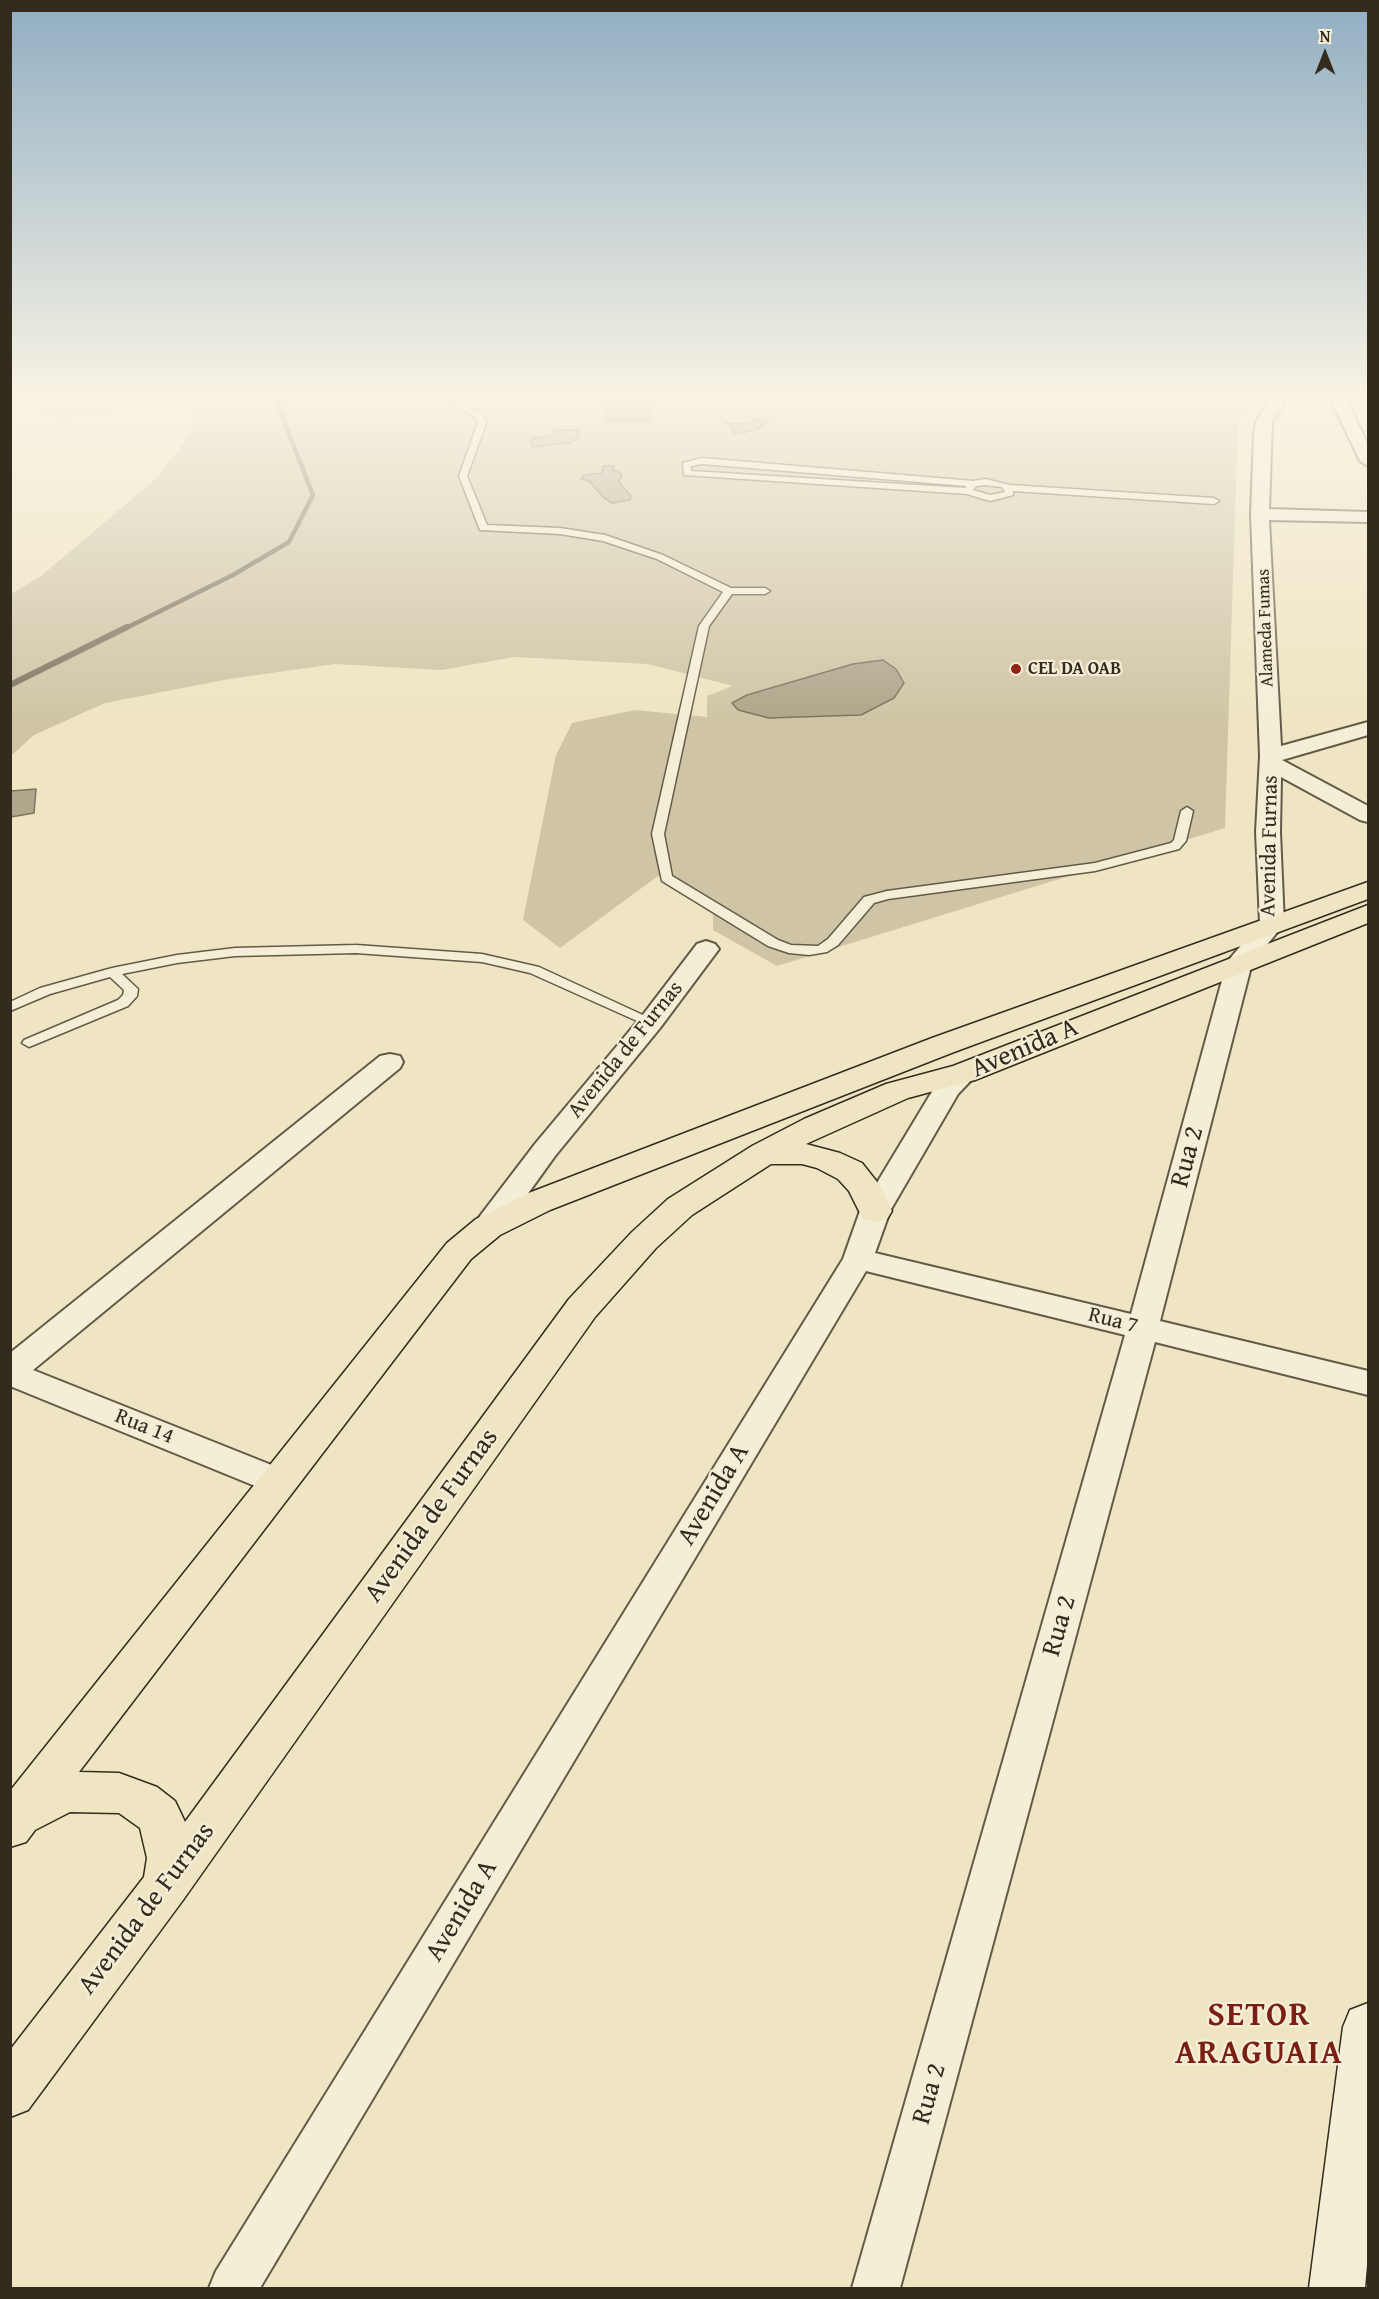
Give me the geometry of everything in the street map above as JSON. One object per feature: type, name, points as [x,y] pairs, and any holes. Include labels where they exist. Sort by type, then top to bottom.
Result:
[{"type":"main road","name":"Avenida A","points":[[579,1186],[943,1045],[1368,890]]},
{"type":"main road","name":"Avenida A","points":[[964,1073],[1368,913]]},
{"type":"main road","name":"Avenida de Furnas","points":[[10,2092],[166,1885],[582,1308],[644,1240],[680,1207],[764,1154],[816,1126],[897,1092],[964,1073]]},
{"type":"main road","points":[[764,1154],[802,1154],[828,1160],[850,1171],[864,1187],[875,1211]]},
{"type":"main road","name":"Avenida de Furnas","points":[[14,1823],[277,1481],[459,1251],[488,1227],[538,1202],[579,1186]]},
{"type":"main road","points":[[14,1823],[45,1801],[69,1792],[119,1793],[141,1801],[159,1815],[167,1837],[171,1858],[166,1885]]},
{"type":"street","name":"Alameda Fumas","points":[[1260,505],[1271,759]]},
{"type":"street","points":[[1260,509],[1368,507]]},
{"type":"street","points":[[1260,509],[1368,517]]},
{"type":"street","points":[[1271,759],[1368,728]]},
{"type":"street","points":[[1271,759],[1368,815]]},
{"type":"street","name":"Avenida Furnas","points":[[1240,962],[1272,924],[1268,832],[1271,759]]},
{"type":"street","name":"Avenida de Furnas","points":[[488,1227],[545,1150],[651,1022],[706,949]]},
{"type":"street","name":"Rua 2","points":[[876,2289],[1143,1328],[1240,962]]},
{"type":"street","points":[[10,1372],[390,1062]]},
{"type":"street","name":"Avenida A","points":[[233,2289],[858,1259],[875,1211],[947,1090],[964,1073]]},
{"type":"street","points":[[538,1202],[545,1150]]},
{"type":"street","name":"Rua 7","points":[[858,1259],[1368,1383]]},
{"type":"street","name":"Rua 14","points":[[10,1372],[277,1481]]},
{"type":"street","points":[[1337,2289],[1368,2027]]},
{"type":"lane","points":[[474,505],[483,528],[560,531],[605,538],[660,557],[729,591],[765,591]]},
{"type":"lane","points":[[1200,505],[1213,506]]},
{"type":"lane","points":[[729,591],[704,626],[658,834],[666,878],[773,943],[789,949],[809,951],[822,949],[833,942],[868,900],[887,895],[1095,867],[1175,846],[1180,842],[1186,811]]},
{"type":"lane","points":[[10,1006],[45,991],[112,972],[177,959],[235,952],[356,949],[482,958],[534,970],[651,1022]]},
{"type":"lane","points":[[29,1043],[123,1003],[130,996],[131,989],[112,972]]},
{"type":"shaded area","points":[[125,505],[1235,505],[1225,828],[777,966],[713,930],[713,906],[658,876],[560,948],[523,920],[556,755],[572,723],[635,710],[707,717],[707,696],[733,686],[648,664],[514,657],[442,670],[335,664],[229,679],[105,703],[34,735],[11,756],[11,594],[41,576]]},
{"type":"shaded area","points":[[883,660],[896,669],[904,683],[894,698],[861,715],[769,718],[738,710],[732,703],[747,695],[853,664]]},
{"type":"shaded area","points":[[36,789],[34,813],[11,817],[11,791]]},
{"type":"waterway","points":[[124,629],[233,575],[289,542],[308,505]]},
{"type":"waterway","points":[[10,685],[127,627]]},
{"type":"place","name":"CEL DA OAB","points":[[1016,669]]},
{"type":"district","name":"SETOR ARAGUAIA","points":[[1259,2036]]}]
